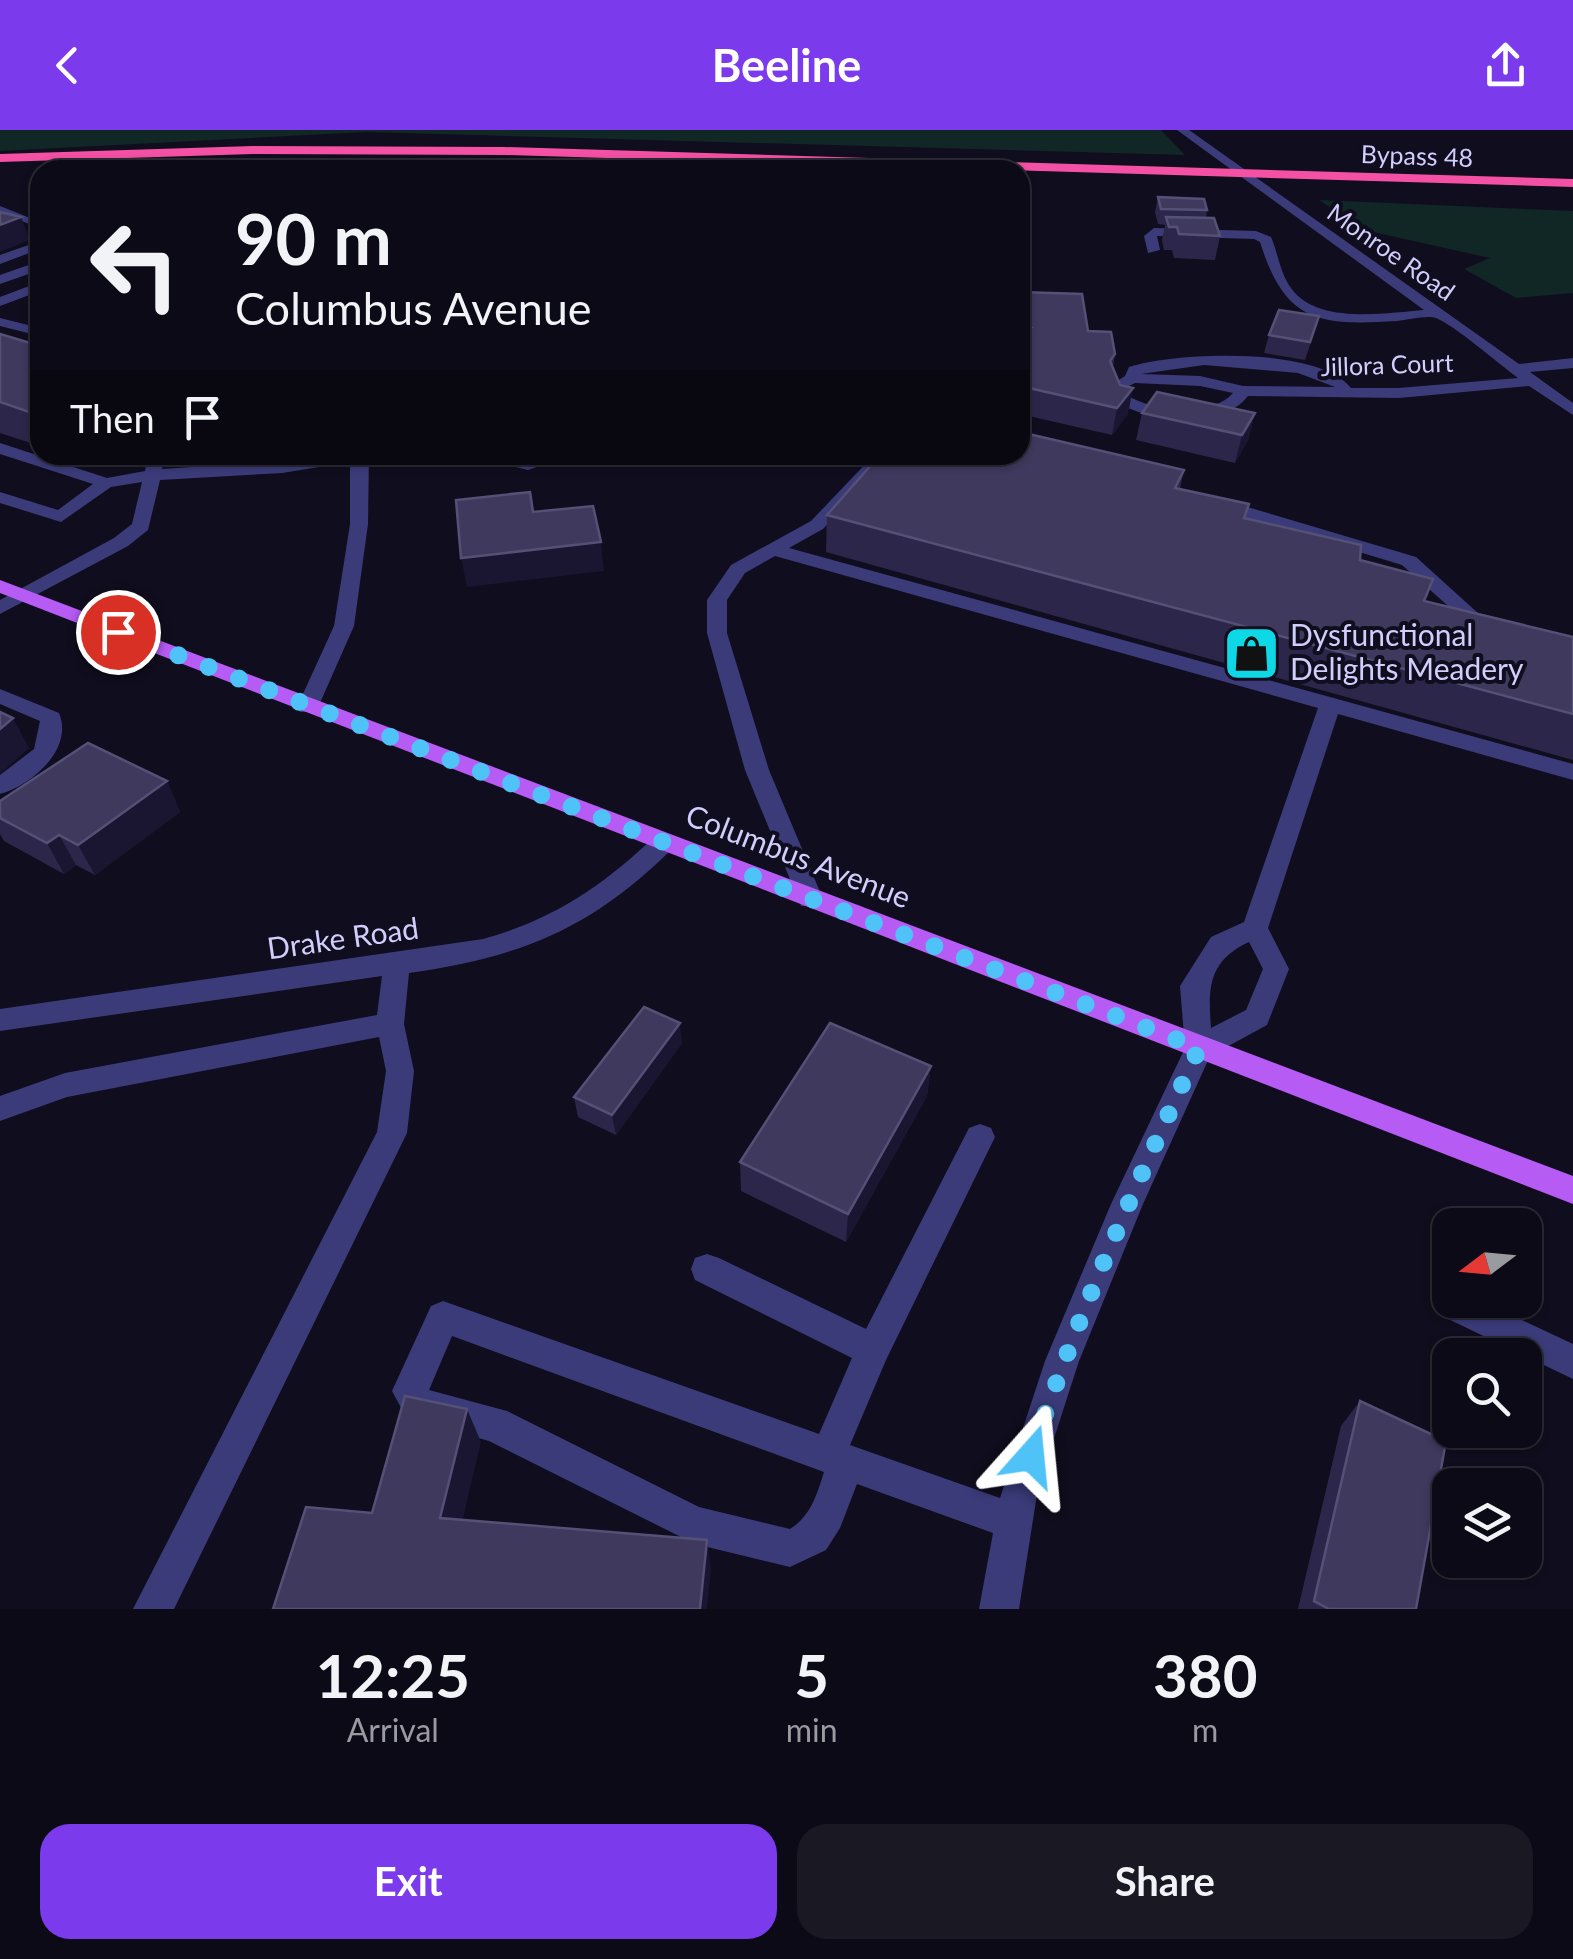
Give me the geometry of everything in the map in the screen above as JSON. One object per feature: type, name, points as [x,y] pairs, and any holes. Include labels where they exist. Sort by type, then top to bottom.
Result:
[{"type":"highway","name":"Bypass 48","points":[[0,158],[236,150],[432,150],[783,160]]},
{"type":"highway","name":"Bypass 48","points":[[1030,167],[1573,183]]},
{"type":"highway","points":[[0,172],[30,171]]},
{"type":"highway","name":"Bypass 48","points":[[1030,181],[1573,198]]},
{"type":"main road","name":"Columbus Avenue","points":[[0,586],[1573,1190]]},
{"type":"street","name":"Monroe Road","points":[[1182,130],[1573,410]]},
{"type":"street","points":[[0,210],[30,220]]},
{"type":"street","points":[[1154,250],[1150,236],[1154,232],[1256,235],[1265,238],[1278,278],[1300,303],[1349,316],[1438,313]]},
{"type":"street","points":[[0,260],[30,249]]},
{"type":"street","points":[[0,280],[30,271]]},
{"type":"street","points":[[0,302],[30,290]]},
{"type":"street","points":[[0,322],[30,330]]},
{"type":"street","points":[[1243,391],[1237,403],[1226,410],[1206,412],[1143,408],[1119,398],[1117,386],[1132,378],[1134,370],[1147,362],[1242,362],[1324,376],[1336,380],[1347,393]]},
{"type":"street","points":[[1516,369],[1573,363]]},
{"type":"street","name":"Jillora Court","points":[[1132,378],[1200,380],[1243,391],[1347,393],[1442,390],[1533,381]]},
{"type":"street","points":[[0,448],[30,458]]},
{"type":"street","points":[[51,465],[106,483]]},
{"type":"street","points":[[0,608],[122,542],[141,526],[154,465]]},
{"type":"street","points":[[0,497],[61,517],[106,483],[152,475],[300,465]]},
{"type":"street","points":[[308,707],[344,626],[360,524],[359,465]]},
{"type":"street","points":[[810,899],[758,770],[717,633],[717,600],[738,569],[817,524],[874,465]]},
{"type":"street","points":[[1200,499],[1409,562],[1484,629],[1506,643]]},
{"type":"street","points":[[774,550],[1573,772]]},
{"type":"street","points":[[0,696],[51,718],[52,738],[43,758],[0,786]]},
{"type":"street","points":[[1199,1048],[1258,1017],[1276,969],[1255,928],[1330,704]]},
{"type":"street","name":"Drake Road","points":[[0,1020],[498,947],[566,922],[625,882],[663,843]]},
{"type":"street","points":[[998,1609],[1020,1488],[1062,1361],[1127,1204],[1199,1048],[1194,986],[1220,944],[1255,928]]},
{"type":"street","points":[[153,1609],[392,1133],[400,1071],[390,1024],[397,964]]},
{"type":"street","points":[[0,1109],[64,1085],[390,1024]]},
{"type":"street","points":[[980,1137],[873,1350],[837,1458],[816,1537],[803,1546],[790,1548],[695,1525],[494,1424],[412,1400],[410,1391],[443,1317],[837,1458],[1014,1522]]},
{"type":"street","points":[[707,1269],[873,1350]]},
{"type":"street","points":[[1481,1318],[1573,1362]]},
{"type":"green space","points":[[0,130],[1161,130],[1185,155],[366,132],[0,151]]},
{"type":"green space","points":[[1319,200],[1573,211],[1573,293],[1516,298],[1464,269],[1490,258],[1364,230]]},
{"type":"building","points":[[1158,197],[1204,199],[1207,210],[1161,209]]},
{"type":"building","points":[[0,212],[21,217],[0,225]]},
{"type":"building","points":[[1166,217],[1214,218],[1220,236],[1179,234],[1177,227],[1169,227]]},
{"type":"building","points":[[1030,292],[1082,294],[1088,331],[1111,332],[1115,354],[1110,361],[1120,385],[1133,388],[1117,408],[1030,388]]},
{"type":"building","points":[[1279,310],[1319,316],[1310,342],[1269,335]]},
{"type":"building","points":[[0,334],[30,343],[30,411],[0,402]]},
{"type":"building","points":[[1157,392],[1255,413],[1242,435],[1142,413]]},
{"type":"building","points":[[1030,434],[1184,470],[1175,488],[1249,504],[1244,518],[1361,545],[1360,560],[1433,579],[1424,601],[1573,637],[1573,714],[827,515],[871,465],[1030,465]]},
{"type":"building","points":[[530,492],[533,512],[593,506],[601,542],[461,558],[456,500]]},
{"type":"building","points":[[0,712],[13,718],[0,729]]},
{"type":"building","points":[[88,743],[167,781],[78,845],[59,835],[47,843],[0,818],[0,801]]},
{"type":"building","points":[[644,1007],[680,1023],[612,1115],[574,1097]]},
{"type":"building","points":[[830,1023],[931,1066],[848,1214],[740,1162]]},
{"type":"building","points":[[405,1396],[467,1409],[440,1518],[707,1540],[700,1609],[273,1609],[306,1507],[372,1513]]},
{"type":"building","points":[[1360,1401],[1432,1434],[1432,1448],[1445,1448],[1441,1468],[1432,1468],[1432,1519],[1416,1609],[1329,1609],[1314,1601]]},
{"type":"place","name":"Dysfunctional Delights Meadery","points":[[1251,653]]},
{"type":"route","points":[[118,632],[1199,1048],[1127,1204],[1062,1361],[1031,1456]]}]
